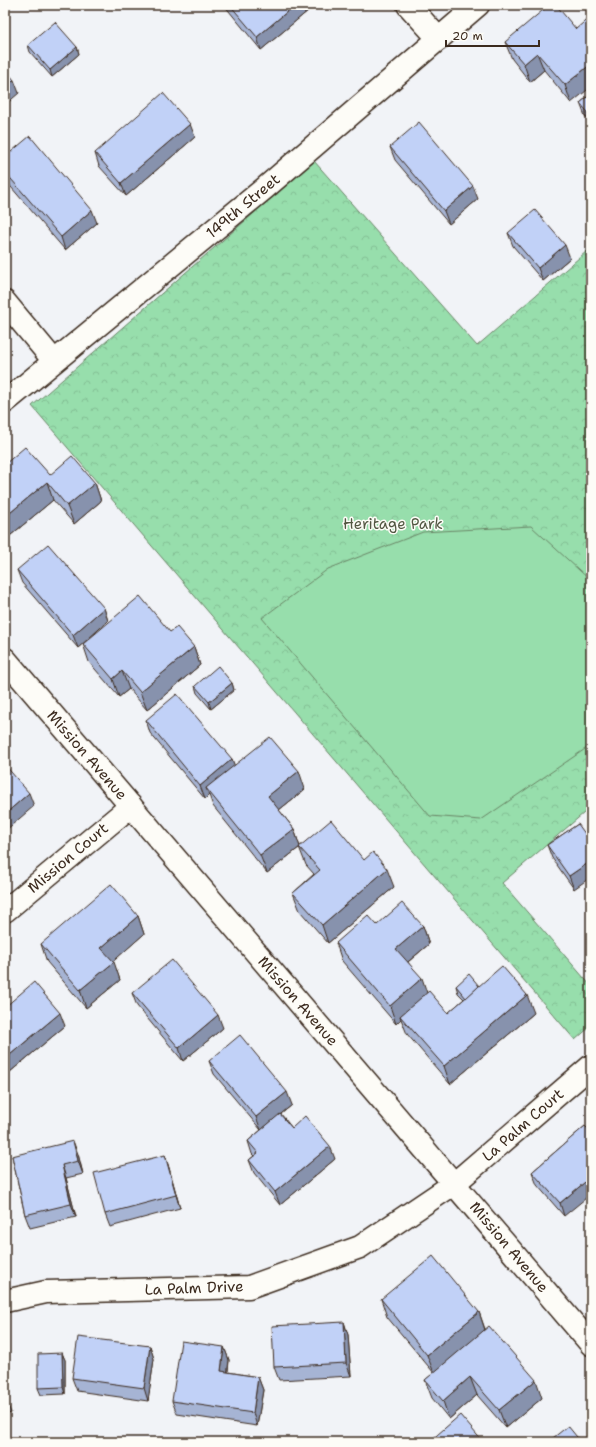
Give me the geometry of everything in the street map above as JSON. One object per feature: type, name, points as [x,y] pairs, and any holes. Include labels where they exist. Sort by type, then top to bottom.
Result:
[{"type":"street","points":[[408,5],[439,39]]},
{"type":"street","name":"149th Street","points":[[5,402],[265,188],[478,5]]},
{"type":"street","points":[[5,302],[54,361]]},
{"type":"street","name":"Mission Avenue","points":[[5,659],[455,1183],[591,1344]]},
{"type":"street","name":"Mission Court","points":[[5,910],[131,806]]},
{"type":"street","name":"La Palm Court","points":[[455,1183],[591,1066]]},
{"type":"street","name":"La Palm Drive","points":[[5,1302],[46,1292],[249,1286],[360,1248],[455,1183]]},
{"type":"green space","name":"Heritage Park","points":[[314,161],[477,346],[587,251],[591,256],[591,807],[502,883],[591,986],[591,1026],[575,1040],[32,406]]},
{"type":"green space","points":[[531,526],[591,581],[591,745],[481,820],[430,816],[262,618],[328,569],[423,532]]},
{"type":"building","points":[[230,5],[295,5],[257,37]]},
{"type":"building","points":[[549,5],[556,5],[576,29],[591,16],[591,64],[565,85],[537,53],[524,64],[505,42]]},
{"type":"building","points":[[55,22],[77,47],[50,70],[28,45]]},
{"type":"building","points":[[5,69],[14,80],[5,88]]},
{"type":"building","points":[[163,93],[190,124],[121,183],[95,153]]},
{"type":"building","points":[[591,94],[591,116],[580,103]]},
{"type":"building","points":[[419,122],[473,186],[444,211],[390,147]]},
{"type":"building","points":[[30,136],[92,210],[61,237],[5,172],[5,157]]},
{"type":"building","points":[[535,210],[565,245],[538,268],[508,233]]},
{"type":"building","points":[[25,447],[50,475],[72,456],[95,483],[67,506],[47,482],[5,517],[5,464]]},
{"type":"building","points":[[48,544],[104,608],[73,635],[17,570]]},
{"type":"building","points":[[140,596],[170,632],[177,627],[194,647],[140,692],[122,671],[113,679],[83,644]]},
{"type":"building","points":[[218,666],[232,683],[209,702],[195,686]]},
{"type":"building","points":[[177,694],[232,759],[200,786],[146,720]]},
{"type":"building","points":[[270,737],[299,771],[268,796],[294,829],[260,855],[206,788]]},
{"type":"building","points":[[5,765],[29,793],[5,814]]},
{"type":"building","points":[[331,820],[364,860],[373,852],[387,869],[322,925],[293,893],[320,870],[299,847]]},
{"type":"building","points":[[578,824],[591,842],[591,861],[569,876],[547,845]]},
{"type":"building","points":[[111,884],[138,916],[101,948],[114,962],[80,990],[41,944]]},
{"type":"building","points":[[402,903],[423,926],[396,949],[422,978],[390,1006],[336,943],[368,915],[377,925]]},
{"type":"building","points":[[172,960],[218,1015],[179,1048],[132,993]]},
{"type":"building","points":[[502,966],[527,995],[444,1066],[400,1016],[429,991],[448,1013]]},
{"type":"building","points":[[469,974],[479,986],[466,998],[456,986]]},
{"type":"building","points":[[34,982],[60,1013],[5,1059],[5,1007]]},
{"type":"building","points":[[240,1035],[287,1092],[256,1117],[209,1061]]},
{"type":"building","points":[[280,1114],[292,1128],[305,1116],[330,1146],[275,1192],[249,1160],[258,1153],[248,1141]]},
{"type":"building","points":[[585,1126],[591,1132],[591,1177],[560,1203],[532,1172]]},
{"type":"building","points":[[73,1141],[78,1161],[62,1165],[71,1204],[25,1215],[12,1156]]},
{"type":"building","points":[[165,1155],[176,1195],[105,1214],[94,1173]]},
{"type":"building","points":[[433,1256],[479,1312],[427,1355],[381,1299]]},
{"type":"building","points":[[344,1322],[346,1363],[274,1367],[272,1326]]},
{"type":"building","points":[[489,1326],[536,1380],[499,1410],[470,1377],[443,1401],[425,1380]]},
{"type":"building","points":[[78,1337],[150,1346],[144,1388],[72,1378]]},
{"type":"building","points":[[181,1341],[224,1347],[221,1371],[258,1377],[253,1413],[172,1401]]},
{"type":"building","points":[[62,1353],[63,1387],[38,1388],[38,1354]]},
{"type":"building","points":[[460,1415],[483,1442],[429,1442]]},
{"type":"building","points":[[568,1426],[581,1442],[548,1442]]}]
